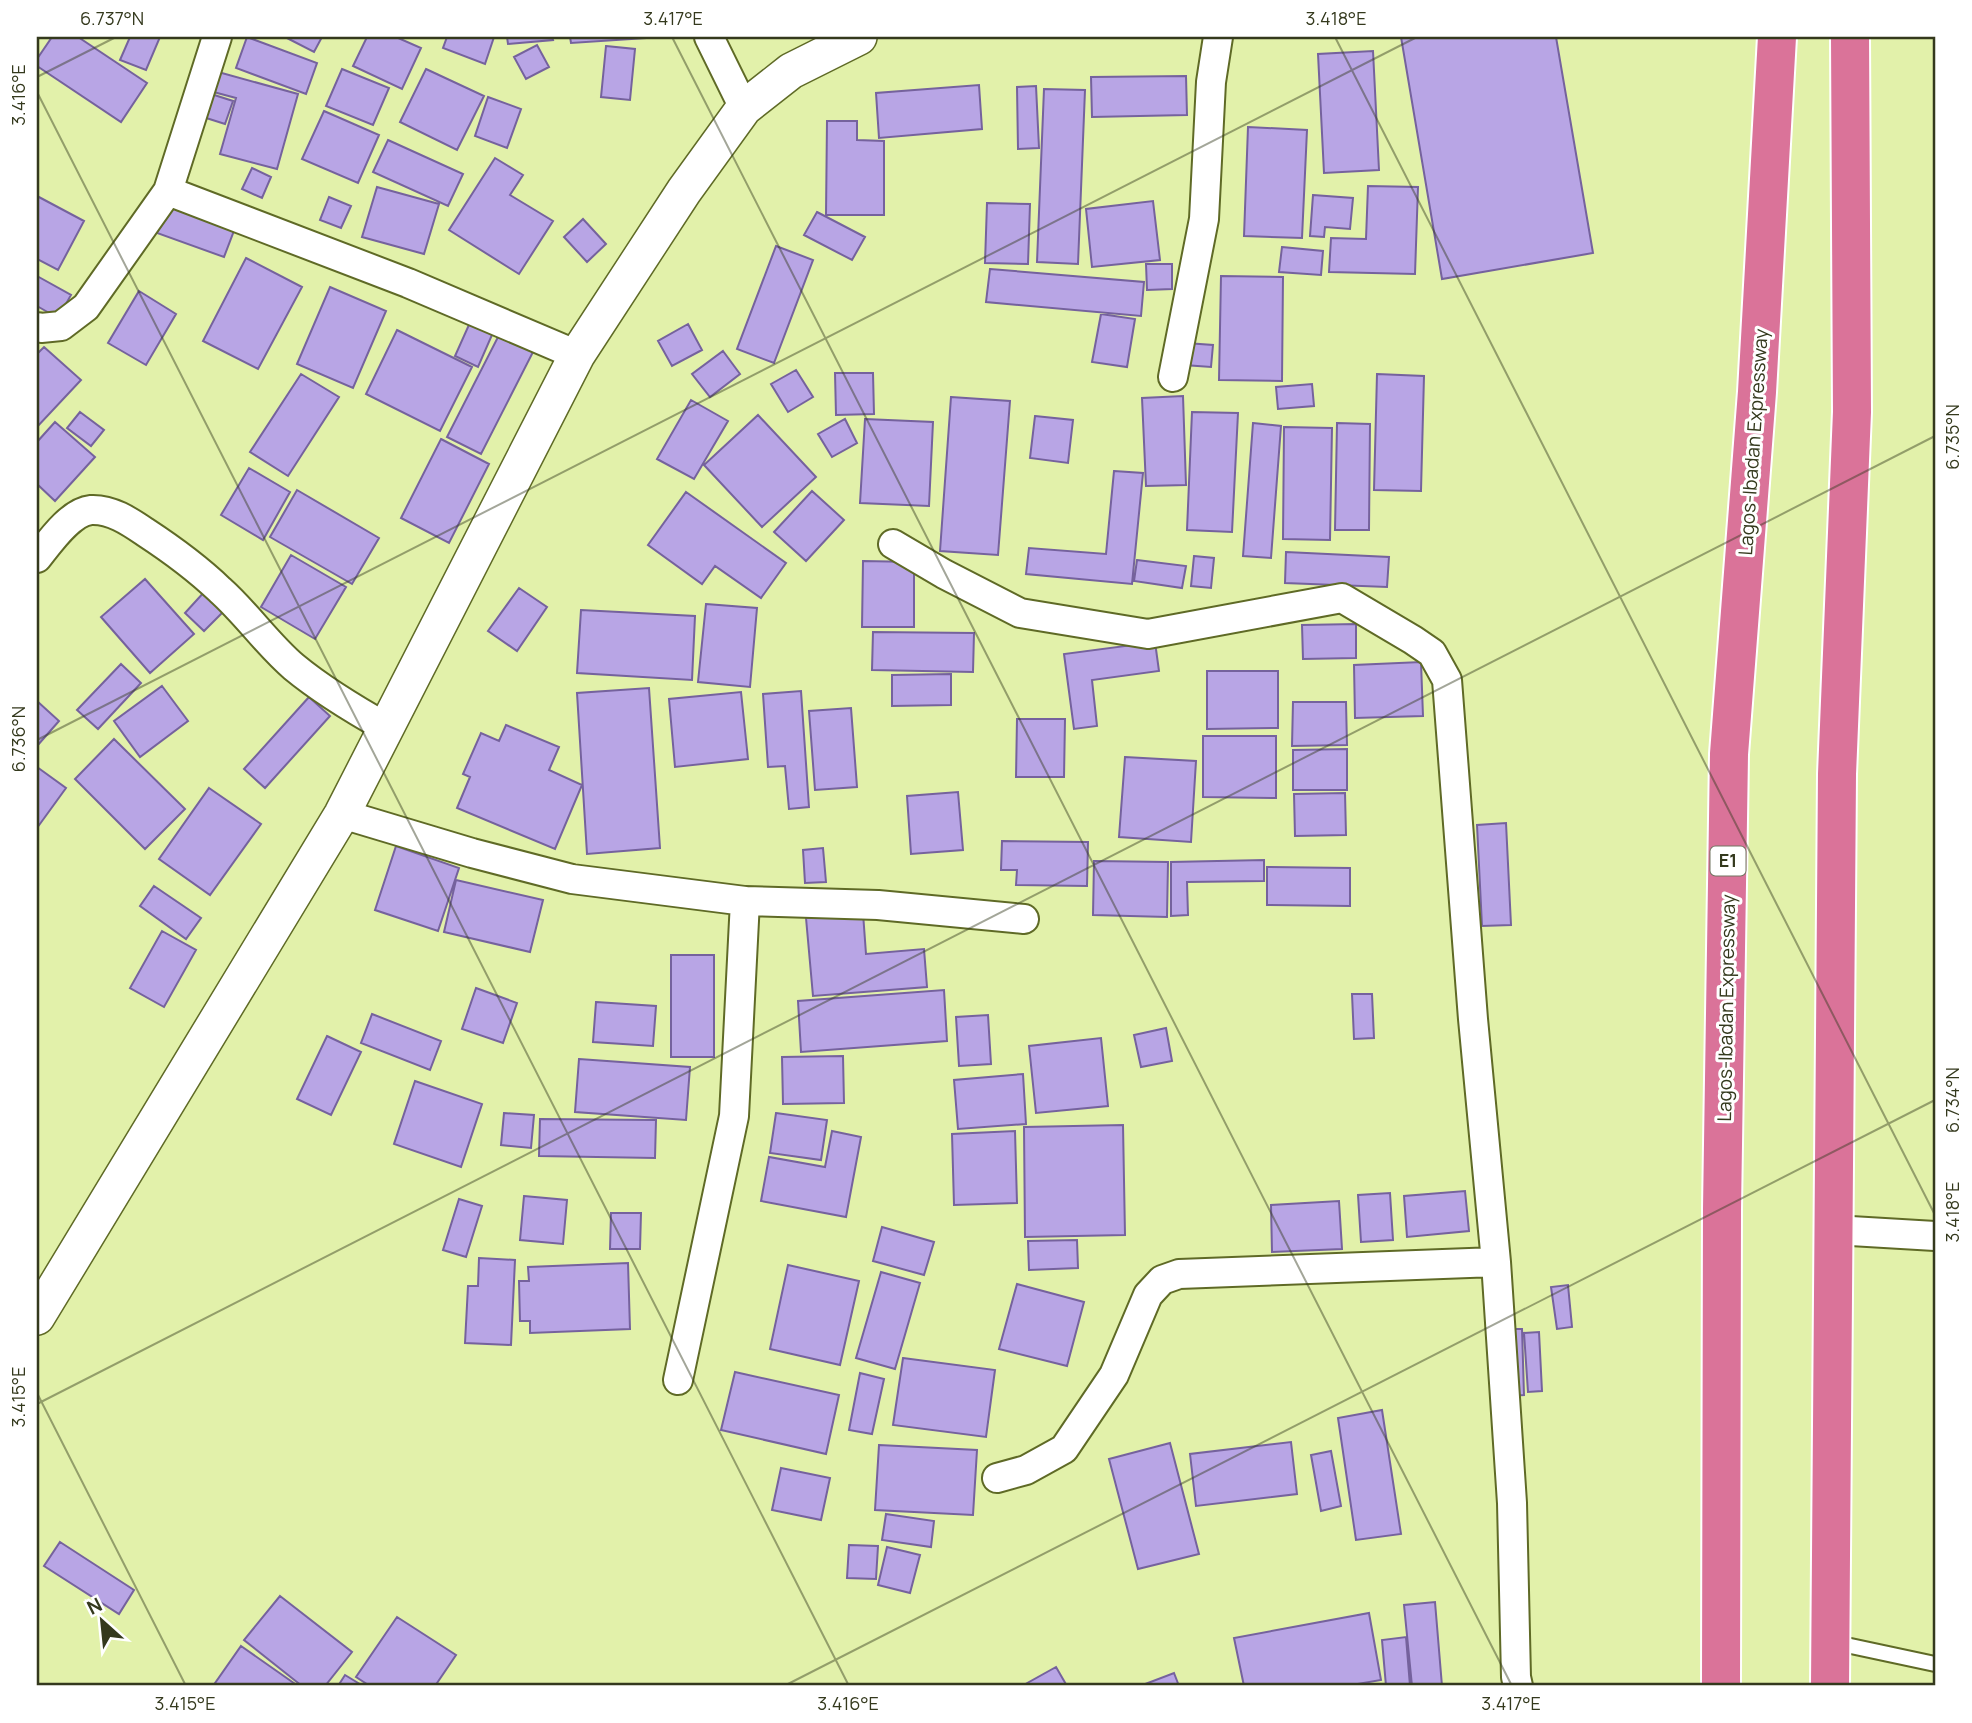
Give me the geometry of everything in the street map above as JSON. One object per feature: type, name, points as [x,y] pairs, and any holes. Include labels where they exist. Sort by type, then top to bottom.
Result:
[{"type":"highway","name":"Lagos-Ibadan Expressway","points":[[1721,1686],[1722,1209],[1730,754],[1757,392],[1777,37]]},
{"type":"highway","points":[[1830,1686],[1837,774],[1852,412],[1850,37]]},
{"type":"street","points":[[37,327],[61,326],[86,307],[168,191],[217,37]]},
{"type":"street","points":[[709,37],[744,108]]},
{"type":"street","points":[[37,1317],[46,1280],[342,814],[578,355],[684,191],[744,108],[791,71],[859,37]]},
{"type":"street","points":[[1174,377],[1204,219],[1211,82],[1217,37]]},
{"type":"street","points":[[168,191],[408,283],[578,355]]},
{"type":"street","points":[[37,558],[75,516],[90,510],[110,512],[170,548],[221,591],[293,666],[339,700],[387,728]]},
{"type":"street","points":[[893,544],[1020,613],[1148,634],[1342,598],[1432,653],[1447,680],[1473,1019],[1496,1262],[1512,1503],[1518,1686]]},
{"type":"street","points":[[342,814],[572,880],[745,901],[878,905],[1024,919]]},
{"type":"street","points":[[678,1380],[734,1116],[745,901]]},
{"type":"street","points":[[1834,1230],[1935,1236]]},
{"type":"street","points":[[997,1478],[1026,1471],[1064,1449],[1114,1375],[1148,1295],[1162,1280],[1179,1273],[1496,1262]]},
{"type":"lane","points":[[1830,1641],[1935,1664]]},
{"type":"building","points":[[52,37],[78,37],[147,83],[121,122],[37,66],[37,59]]},
{"type":"building","points":[[130,37],[160,37],[146,70],[120,60]]},
{"type":"building","points":[[247,37],[317,63],[306,94],[236,68]]},
{"type":"building","points":[[285,37],[322,37],[314,52]]},
{"type":"building","points":[[367,37],[396,37],[421,48],[402,89],[353,66]]},
{"type":"building","points":[[447,37],[494,37],[485,64],[443,48]]},
{"type":"building","points":[[507,37],[552,37],[553,40],[508,44]]},
{"type":"building","points":[[570,37],[662,37],[571,43]]},
{"type":"building","points":[[1401,37],[1556,37],[1593,253],[1442,279]]},
{"type":"building","points":[[537,45],[549,67],[526,79],[514,57]]},
{"type":"building","points":[[606,46],[635,49],[630,100],[601,97]]},
{"type":"building","points":[[1373,51],[1379,170],[1324,173],[1318,54]]},
{"type":"building","points":[[342,69],[389,88],[373,125],[326,106]]},
{"type":"building","points":[[426,69],[484,96],[457,150],[400,122]]},
{"type":"building","points":[[211,70],[298,94],[277,169],[220,154],[236,98],[206,90]]},
{"type":"building","points":[[1186,76],[1187,115],[1092,117],[1091,77]]},
{"type":"building","points":[[979,85],[982,129],[879,138],[876,93]]},
{"type":"building","points":[[1036,86],[1039,148],[1018,149],[1017,87]]},
{"type":"building","points":[[1044,89],[1085,90],[1078,264],[1037,262]]},
{"type":"building","points":[[208,93],[233,101],[225,124],[200,116]]},
{"type":"building","points":[[488,97],[521,109],[507,148],[475,136]]},
{"type":"building","points":[[324,111],[379,135],[358,183],[302,159]]},
{"type":"building","points":[[827,121],[857,121],[857,140],[884,141],[884,215],[826,215]]},
{"type":"building","points":[[1248,127],[1307,130],[1302,238],[1244,236]]},
{"type":"building","points":[[388,140],[463,174],[448,206],[373,172]]},
{"type":"building","points":[[495,158],[523,175],[510,195],[553,221],[519,274],[449,230]]},
{"type":"building","points":[[252,168],[271,177],[262,198],[242,189]]},
{"type":"building","points":[[1368,186],[1418,187],[1415,274],[1329,272],[1331,238],[1366,239]]},
{"type":"building","points":[[377,187],[439,204],[424,254],[362,237]]},
{"type":"building","points":[[1313,195],[1353,198],[1350,229],[1325,227],[1324,237],[1310,236]]},
{"type":"building","points":[[37,196],[84,221],[58,270],[37,259]]},
{"type":"building","points":[[329,197],[351,206],[341,228],[320,220]]},
{"type":"building","points":[[1153,201],[1160,260],[1092,267],[1086,209]]},
{"type":"building","points":[[987,203],[1030,204],[1028,264],[985,263]]},
{"type":"building","points":[[167,204],[235,228],[224,257],[157,233]]},
{"type":"building","points":[[817,212],[865,237],[852,260],[804,235]]},
{"type":"building","points":[[583,219],[606,244],[587,262],[564,237]]},
{"type":"building","points":[[776,246],[813,260],[774,363],[737,349]]},
{"type":"building","points":[[1282,247],[1323,251],[1321,275],[1279,272]]},
{"type":"building","points":[[246,258],[302,287],[258,369],[203,341]]},
{"type":"building","points":[[1146,264],[1172,264],[1172,289],[1147,290]]},
{"type":"building","points":[[990,269],[1144,282],[1141,316],[986,302]]},
{"type":"building","points":[[37,276],[71,295],[58,318],[37,306]]},
{"type":"building","points":[[1221,276],[1283,277],[1282,381],[1219,380]]},
{"type":"building","points":[[330,287],[386,311],[353,388],[297,364]]},
{"type":"building","points":[[139,291],[176,314],[146,365],[108,343]]},
{"type":"building","points":[[1101,314],[1135,319],[1127,367],[1092,362]]},
{"type":"building","points":[[472,318],[495,328],[478,367],[455,356]]},
{"type":"building","points":[[688,324],[702,350],[672,366],[658,341]]},
{"type":"building","points":[[397,330],[472,367],[440,431],[366,394]]},
{"type":"building","points":[[499,335],[533,352],[481,454],[447,437]]},
{"type":"building","points":[[1186,343],[1213,345],[1211,367],[1184,365]]},
{"type":"building","points":[[44,347],[81,380],[37,427],[37,354]]},
{"type":"building","points":[[723,351],[740,374],[710,397],[692,374]]},
{"type":"building","points":[[796,370],[813,397],[788,412],[771,384]]},
{"type":"building","points":[[835,373],[873,373],[874,414],[836,415]]},
{"type":"building","points":[[301,374],[339,397],[288,476],[250,452]]},
{"type":"building","points":[[1377,374],[1424,376],[1421,491],[1374,490]]},
{"type":"building","points":[[1312,384],[1314,406],[1278,409],[1276,387]]},
{"type":"building","points":[[1183,396],[1186,485],[1146,486],[1142,398]]},
{"type":"building","points":[[951,397],[1010,401],[998,555],[940,551]]},
{"type":"building","points":[[691,400],[728,421],[694,479],[657,459]]},
{"type":"building","points":[[80,412],[104,430],[91,446],[67,428]]},
{"type":"building","points":[[1192,412],[1238,413],[1232,532],[1187,530]]},
{"type":"building","points":[[758,415],[816,477],[762,527],[704,465]]},
{"type":"building","points":[[1035,416],[1073,420],[1068,463],[1030,458]]},
{"type":"building","points":[[845,419],[857,443],[832,457],[818,434]]},
{"type":"building","points":[[865,419],[933,422],[929,506],[860,503]]},
{"type":"building","points":[[55,422],[95,457],[55,501],[37,484],[37,442]]},
{"type":"building","points":[[1253,423],[1281,426],[1271,558],[1243,556]]},
{"type":"building","points":[[1337,423],[1370,424],[1369,530],[1335,530]]},
{"type":"building","points":[[1284,427],[1332,428],[1330,540],[1283,539]]},
{"type":"building","points":[[441,439],[489,464],[449,543],[401,518]]},
{"type":"building","points":[[249,468],[290,492],[263,540],[221,515]]},
{"type":"building","points":[[1114,471],[1143,473],[1132,584],[1026,574],[1029,548],[1106,554]]},
{"type":"building","points":[[297,490],[379,538],[352,584],[270,537]]},
{"type":"building","points":[[812,491],[844,520],[806,561],[774,532]]},
{"type":"building","points":[[686,492],[786,563],[761,598],[715,566],[702,584],[648,545]]},
{"type":"building","points":[[1286,552],[1389,557],[1387,587],[1285,583]]},
{"type":"building","points":[[291,555],[346,587],[315,639],[261,607]]},
{"type":"building","points":[[1194,556],[1214,558],[1211,588],[1191,586]]},
{"type":"building","points":[[1137,560],[1186,566],[1182,588],[1134,581]]},
{"type":"building","points":[[863,561],[914,562],[914,627],[862,627]]},
{"type":"building","points":[[145,579],[194,634],[150,673],[101,617]]},
{"type":"building","points":[[519,588],[547,607],[517,651],[488,631]]},
{"type":"building","points":[[206,590],[226,609],[204,631],[185,613]]},
{"type":"building","points":[[706,604],[757,608],[750,687],[698,682]]},
{"type":"building","points":[[581,610],[695,616],[692,680],[577,673]]},
{"type":"building","points":[[1356,624],[1356,658],[1303,659],[1302,625]]},
{"type":"building","points":[[873,632],[974,633],[973,672],[872,670]]},
{"type":"building","points":[[1155,642],[1159,671],[1092,680],[1097,726],[1074,729],[1064,654]]},
{"type":"building","points":[[1421,662],[1423,716],[1355,718],[1354,665]]},
{"type":"building","points":[[121,664],[141,683],[98,729],[77,710]]},
{"type":"building","points":[[1207,671],[1278,671],[1278,728],[1207,729]]},
{"type":"building","points":[[951,674],[951,705],[892,706],[892,675]]},
{"type":"building","points":[[162,686],[188,721],[140,757],[114,721]]},
{"type":"building","points":[[649,688],[660,848],[587,854],[577,693]]},
{"type":"building","points":[[801,691],[809,807],[789,809],[785,766],[768,767],[763,694]]},
{"type":"building","points":[[741,692],[748,759],[675,767],[669,699]]},
{"type":"building","points":[[309,697],[330,716],[265,788],[244,769]]},
{"type":"building","points":[[37,701],[59,721],[37,746]]},
{"type":"building","points":[[1293,702],[1346,702],[1347,745],[1292,746]]},
{"type":"building","points":[[851,708],[857,787],[815,790],[809,711]]},
{"type":"building","points":[[1017,719],[1065,719],[1064,777],[1016,777]]},
{"type":"building","points":[[506,725],[559,747],[549,770],[582,785],[555,849],[457,808],[470,777],[463,774],[481,733],[499,741]]},
{"type":"building","points":[[1203,736],[1276,736],[1276,798],[1203,797]]},
{"type":"building","points":[[114,739],[185,809],[145,849],[75,779]]},
{"type":"building","points":[[1347,749],[1347,790],[1293,790],[1293,750]]},
{"type":"building","points":[[1125,757],[1196,761],[1191,842],[1119,837]]},
{"type":"building","points":[[37,767],[66,788],[37,828]]},
{"type":"building","points":[[209,788],[261,824],[210,895],[159,859]]},
{"type":"building","points":[[958,792],[963,850],[911,854],[907,796]]},
{"type":"building","points":[[1345,793],[1346,835],[1295,836],[1294,794]]},
{"type":"building","points":[[1506,823],[1511,925],[1482,926],[1477,825]]},
{"type":"building","points":[[1002,841],[1088,842],[1087,886],[1016,885],[1017,870],[1001,870]]},
{"type":"building","points":[[396,846],[459,868],[438,931],[375,910]]},
{"type":"building","points":[[823,848],[826,882],[805,883],[803,850]]},
{"type":"building","points":[[1264,860],[1264,881],[1187,882],[1188,915],[1171,916],[1171,862]]},
{"type":"building","points":[[1094,861],[1168,862],[1167,917],[1093,915]]},
{"type":"building","points":[[1267,867],[1350,868],[1350,906],[1267,905]]},
{"type":"building","points":[[456,880],[543,900],[530,952],[444,932]]},
{"type":"building","points":[[154,886],[201,918],[186,939],[140,906]]},
{"type":"building","points":[[863,913],[866,954],[924,949],[927,987],[813,996],[806,918]]},
{"type":"building","points":[[162,931],[196,950],[164,1007],[130,988]]},
{"type":"building","points":[[671,955],[714,955],[714,1057],[671,1057]]},
{"type":"building","points":[[476,988],[517,1003],[503,1043],[462,1029]]},
{"type":"building","points":[[944,990],[947,1041],[801,1052],[798,1001]]},
{"type":"building","points":[[1352,994],[1372,994],[1374,1038],[1354,1039]]},
{"type":"building","points":[[596,1002],[656,1006],[653,1046],[593,1042]]},
{"type":"building","points":[[372,1014],[441,1041],[430,1070],[361,1043]]},
{"type":"building","points":[[988,1015],[991,1064],[959,1066],[956,1017]]},
{"type":"building","points":[[1166,1028],[1172,1061],[1141,1067],[1134,1035]]},
{"type":"building","points":[[327,1036],[361,1052],[331,1115],[297,1099]]},
{"type":"building","points":[[1101,1038],[1108,1106],[1036,1113],[1029,1046]]},
{"type":"building","points":[[843,1056],[844,1103],[783,1104],[782,1057]]},
{"type":"building","points":[[579,1059],[690,1067],[686,1120],[575,1112]]},
{"type":"building","points":[[1023,1074],[1026,1124],[958,1129],[954,1080]]},
{"type":"building","points":[[415,1081],[482,1104],[461,1167],[394,1144]]},
{"type":"building","points":[[504,1113],[534,1115],[531,1148],[501,1145]]},
{"type":"building","points":[[776,1113],[827,1120],[821,1160],[770,1153]]},
{"type":"building","points":[[540,1119],[656,1120],[655,1158],[539,1156]]},
{"type":"building","points":[[1123,1125],[1125,1235],[1025,1237],[1024,1127]]},
{"type":"building","points":[[832,1131],[861,1137],[846,1217],[761,1201],[769,1157],[825,1167]]},
{"type":"building","points":[[1015,1131],[1017,1203],[954,1205],[952,1134]]},
{"type":"building","points":[[1465,1191],[1469,1231],[1407,1237],[1404,1196]]},
{"type":"building","points":[[1390,1193],[1393,1240],[1361,1242],[1358,1195]]},
{"type":"building","points":[[524,1196],[567,1200],[563,1244],[520,1240]]},
{"type":"building","points":[[459,1199],[482,1206],[466,1257],[443,1250]]},
{"type":"building","points":[[1339,1201],[1342,1249],[1272,1252],[1271,1205]]},
{"type":"building","points":[[611,1213],[641,1213],[640,1249],[610,1249]]},
{"type":"building","points":[[882,1227],[934,1242],[924,1275],[873,1261]]},
{"type":"building","points":[[1077,1240],[1078,1268],[1029,1270],[1028,1241]]},
{"type":"building","points":[[479,1258],[515,1260],[511,1345],[465,1343],[468,1286],[478,1286]]},
{"type":"building","points":[[628,1263],[630,1329],[530,1333],[530,1321],[520,1321],[519,1281],[529,1281],[528,1267]]},
{"type":"building","points":[[788,1265],[859,1281],[840,1365],[770,1349]]},
{"type":"building","points":[[881,1272],[920,1283],[895,1369],[856,1358]]},
{"type":"building","points":[[1017,1284],[1084,1302],[1067,1366],[999,1349]]},
{"type":"building","points":[[1568,1285],[1572,1327],[1557,1329],[1551,1287]]},
{"type":"building","points":[[1507,1329],[1522,1329],[1524,1395],[1509,1396]]},
{"type":"building","points":[[1539,1332],[1542,1391],[1528,1392],[1524,1333]]},
{"type":"building","points":[[903,1358],[995,1370],[986,1437],[893,1425]]},
{"type":"building","points":[[735,1372],[839,1395],[826,1454],[721,1430]]},
{"type":"building","points":[[860,1373],[884,1379],[872,1434],[849,1430]]},
{"type":"building","points":[[1382,1410],[1401,1534],[1356,1540],[1338,1418]]},
{"type":"building","points":[[1291,1442],[1297,1494],[1196,1506],[1190,1454]]},
{"type":"building","points":[[1170,1443],[1199,1554],[1138,1569],[1109,1459]]},
{"type":"building","points":[[879,1445],[977,1450],[973,1515],[875,1510]]},
{"type":"building","points":[[1331,1451],[1341,1506],[1321,1511],[1311,1455]]},
{"type":"building","points":[[781,1468],[830,1478],[821,1520],[772,1510]]},
{"type":"building","points":[[886,1514],[934,1521],[931,1547],[882,1540]]},
{"type":"building","points":[[60,1542],[134,1590],[119,1614],[44,1566]]},
{"type":"building","points":[[849,1545],[878,1546],[876,1579],[847,1578]]},
{"type":"building","points":[[887,1547],[920,1555],[910,1593],[878,1585]]},
{"type":"building","points":[[280,1596],[352,1652],[325,1686],[302,1686],[244,1640]]},
{"type":"building","points":[[1435,1602],[1442,1686],[1412,1686],[1404,1605]]},
{"type":"building","points":[[1369,1613],[1381,1680],[1346,1686],[1244,1686],[1234,1638]]},
{"type":"building","points":[[397,1617],[456,1655],[435,1686],[370,1686],[356,1677]]},
{"type":"building","points":[[1406,1637],[1410,1686],[1386,1686],[1382,1640]]},
{"type":"building","points":[[241,1646],[298,1686],[213,1686]]},
{"type":"building","points":[[1056,1667],[1067,1686],[1022,1686]]},
{"type":"building","points":[[1174,1673],[1179,1686],[1140,1686]]},
{"type":"building","points":[[345,1675],[363,1686],[338,1686]]}]
